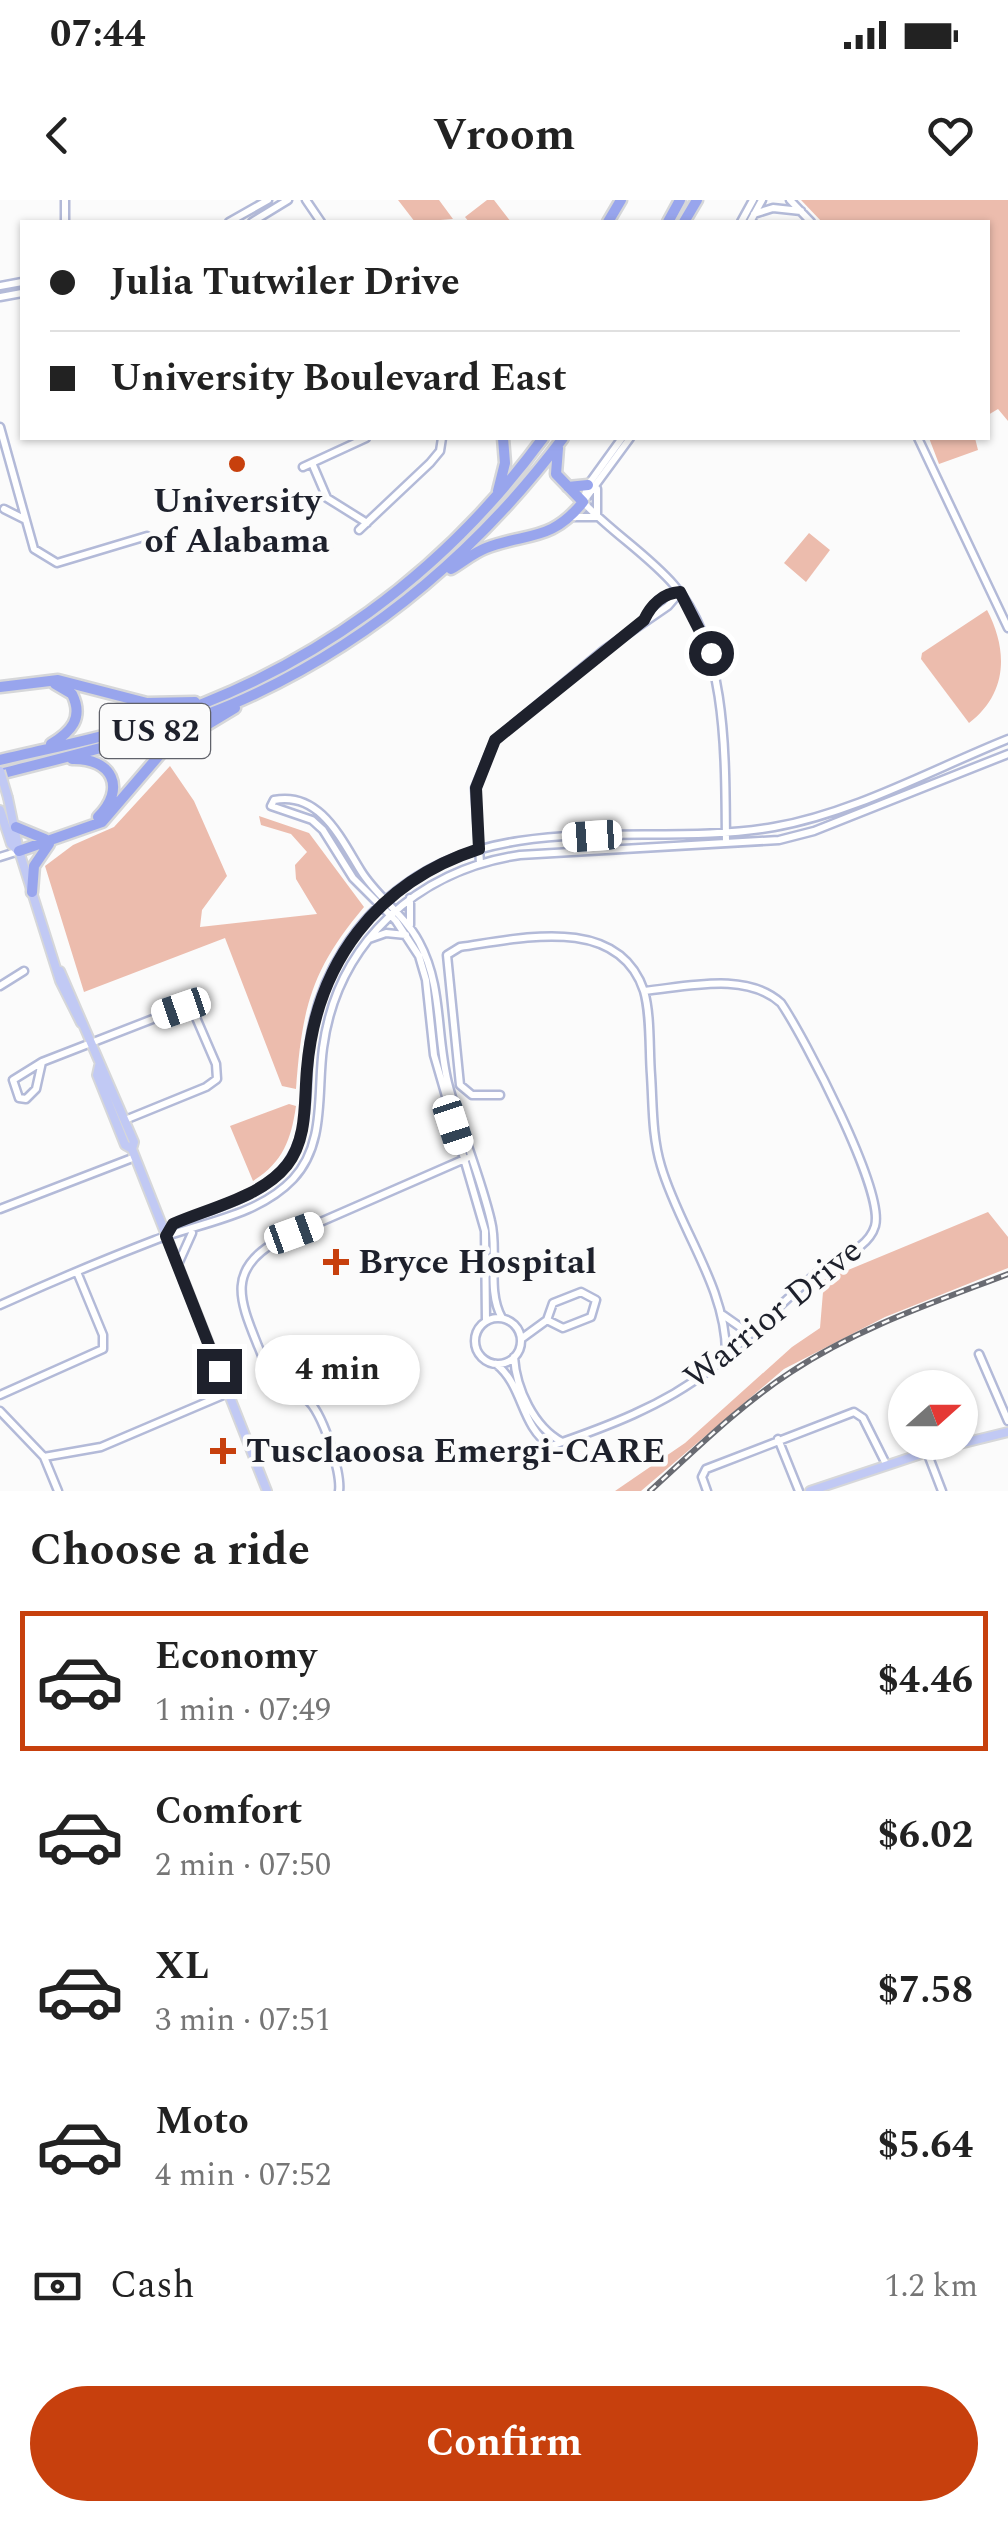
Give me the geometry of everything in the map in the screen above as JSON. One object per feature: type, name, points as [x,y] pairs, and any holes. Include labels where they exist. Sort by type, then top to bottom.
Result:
[{"type":"highway","points":[[496,498],[505,464],[504,440]]},
{"type":"highway","name":"US 82","points":[[0,760],[115,733],[217,698],[310,653],[370,614],[433,561],[496,498],[541,440]]},
{"type":"highway","name":"US 82","points":[[0,773],[147,734],[252,696],[322,658],[433,579],[505,509],[561,440]]},
{"type":"highway","points":[[433,579],[486,548],[548,533],[571,517],[583,502],[554,466],[562,440]]},
{"type":"highway","points":[[568,487],[588,485]]},
{"type":"highway","points":[[0,688],[58,680],[146,704],[217,698]]},
{"type":"highway","points":[[0,688],[51,684],[72,694],[78,712],[74,726],[42,750]]},
{"type":"highway","points":[[9,854],[102,822],[162,752],[252,696]]},
{"type":"highway","points":[[32,892],[34,866],[48,841],[91,822],[114,794],[114,778],[102,764],[56,760]]},
{"type":"highway","points":[[16,827],[48,841]]},
{"type":"main road","points":[[0,773],[16,827],[9,854]]},
{"type":"main road","points":[[0,810],[11,844],[9,854],[32,892],[89,1044],[134,1142],[133,1153],[267,1491]]},
{"type":"main road","points":[[99,1066],[97,1075],[125,1146],[133,1153]]},
{"type":"main road","points":[[978,1439],[1008,1432]]},
{"type":"main road","points":[[810,1491],[900,1460]]},
{"type":"street","points":[[232,220],[268,200]]},
{"type":"street","points":[[255,220],[288,200]]},
{"type":"street","points":[[751,220],[762,200]]},
{"type":"street","points":[[790,200],[809,220]]},
{"type":"street","points":[[754,214],[773,208],[800,211]]},
{"type":"street","points":[[0,427],[34,549],[57,563],[147,536]]},
{"type":"street","points":[[303,467],[362,440]]},
{"type":"street","points":[[359,530],[430,463],[440,452],[442,440]]},
{"type":"street","points":[[583,502],[588,485],[621,440]]},
{"type":"street","points":[[583,502],[629,440]]},
{"type":"street","points":[[919,440],[1008,628]]},
{"type":"street","points":[[312,463],[326,498],[367,524]]},
{"type":"street","points":[[598,517],[595,498],[600,481]]},
{"type":"street","points":[[583,502],[680,592],[701,626],[716,670],[726,843]]},
{"type":"street","points":[[2,510],[20,506]]},
{"type":"street","points":[[2,510],[24,519]]},
{"type":"street","points":[[571,517],[598,517]]},
{"type":"street","points":[[480,863],[476,788],[495,740],[644,620],[668,606],[680,592]]},
{"type":"street","points":[[166,1236],[173,1224],[270,1182],[289,1162],[302,1132],[311,1034],[334,966],[379,906],[420,874],[479,849],[522,841],[726,830],[809,818],[1008,740]]},
{"type":"street","points":[[0,1305],[166,1236],[194,1230],[271,1198],[306,1162],[316,1133],[330,1013],[342,980],[367,940],[410,897],[480,863],[520,855],[779,840],[814,831],[1008,754]]},
{"type":"street","points":[[392,911],[379,906],[353,878],[326,834],[312,820],[277,811],[271,806],[274,800],[309,805],[334,828],[361,871],[388,899],[392,911],[409,932],[426,980],[434,1055],[492,1223],[494,1302],[502,1318],[516,1326],[534,1326]]},
{"type":"street","points":[[326,834],[334,828]]},
{"type":"street","points":[[353,878],[361,871]]},
{"type":"street","points":[[409,932],[410,897]]},
{"type":"street","points":[[367,940],[386,933],[409,932]]},
{"type":"street","points":[[500,1095],[472,1094],[460,1085],[446,969],[453,950],[550,935],[586,939],[617,956],[644,992],[656,1146],[668,1189],[722,1314],[726,1355]]},
{"type":"street","points":[[0,986],[24,972]]},
{"type":"street","name":"Warrior Drive","points":[[496,1364],[508,1377],[534,1434],[551,1446],[563,1442],[668,1398],[726,1355],[818,1273],[865,1242],[876,1224],[874,1196],[834,1105],[776,998],[744,986],[644,992]]},
{"type":"street","points":[[42,1062],[36,1089],[26,1099],[19,1098],[13,1080],[42,1062],[186,1008],[194,1012],[216,1064],[215,1082],[125,1120]]},
{"type":"street","points":[[0,1210],[133,1153]]},
{"type":"street","points":[[468,1157],[487,1246],[486,1321]]},
{"type":"street","points":[[340,1491],[339,1471],[316,1411],[306,1399],[284,1393],[272,1380],[242,1306],[245,1270],[257,1254],[277,1241],[468,1157]]},
{"type":"street","points":[[179,1268],[184,1242],[194,1230]]},
{"type":"street","points":[[0,1395],[98,1353],[104,1345],[77,1272]]},
{"type":"street","points":[[581,1292],[596,1300],[594,1313],[586,1320],[563,1328],[547,1320],[550,1306],[558,1300],[581,1292]]},
{"type":"street","points":[[722,1314],[750,1334]]},
{"type":"street","points":[[502,1318],[486,1321],[477,1330],[474,1343],[480,1356],[496,1364],[514,1357]]},
{"type":"street","points":[[547,1320],[521,1339],[514,1357],[536,1420],[563,1442]]},
{"type":"street","points":[[516,1326],[521,1339]]},
{"type":"street","points":[[979,1354],[1008,1421]]},
{"type":"street","points":[[44,1457],[101,1447],[228,1393]]},
{"type":"street","points":[[0,1411],[44,1457],[58,1491]]},
{"type":"street","points":[[707,1491],[702,1477],[706,1470],[854,1412],[863,1418],[886,1464]]},
{"type":"street","points":[[778,1440],[799,1491]]},
{"type":"street","points":[[929,1490],[941,1489],[930,1460]]},
{"type":"shaded area","points":[[398,200],[439,200],[453,219],[440,220],[413,220]]},
{"type":"shaded area","points":[[487,200],[494,200],[509,220],[467,220],[465,217]]},
{"type":"shaded area","points":[[801,200],[1008,200],[1008,421],[998,409],[990,414],[990,220],[820,220]]},
{"type":"shaded area","points":[[930,440],[976,440],[978,450],[939,464]]},
{"type":"shaded area","points":[[809,533],[830,550],[806,582],[784,563]]},
{"type":"shaded area","points":[[987,610],[999,640],[1000,670],[991,698],[969,723],[921,659],[922,653]]},
{"type":"shaded area","points":[[170,766],[194,801],[227,876],[202,910],[200,927],[317,914],[296,879],[295,865],[307,852],[291,834],[261,825],[259,816],[309,833],[364,907],[332,951],[312,991],[296,1089],[282,1086],[225,938],[84,992],[45,866],[73,845],[114,827]]},
{"type":"shaded area","points":[[289,1104],[296,1106],[284,1149],[272,1166],[253,1181],[230,1126]]},
{"type":"shaded area","points":[[988,1212],[1008,1237],[1008,1268],[885,1317],[784,1369],[641,1491],[615,1491],[685,1443],[792,1347],[820,1328],[824,1280]]},
{"type":"railway","points":[[650,1491],[718,1428],[816,1356],[897,1317],[1008,1274]]},
{"type":"place","name":"University of Alabama","points":[[237,464]]},
{"type":"place","name":"Bryce Hospital","points":[[336,1262]]},
{"type":"place","name":"Tusclaoosa Emergi-CARE","points":[[223,1451]]},
{"type":"route","points":[[219,1371],[166,1236],[173,1224],[270,1182],[294,1154],[302,1132],[311,1034],[320,999],[354,934],[402,886],[451,858],[479,849],[476,788],[487,751],[520,716],[644,620],[649,608],[670,592],[680,592],[692,608],[711,653]]}]
